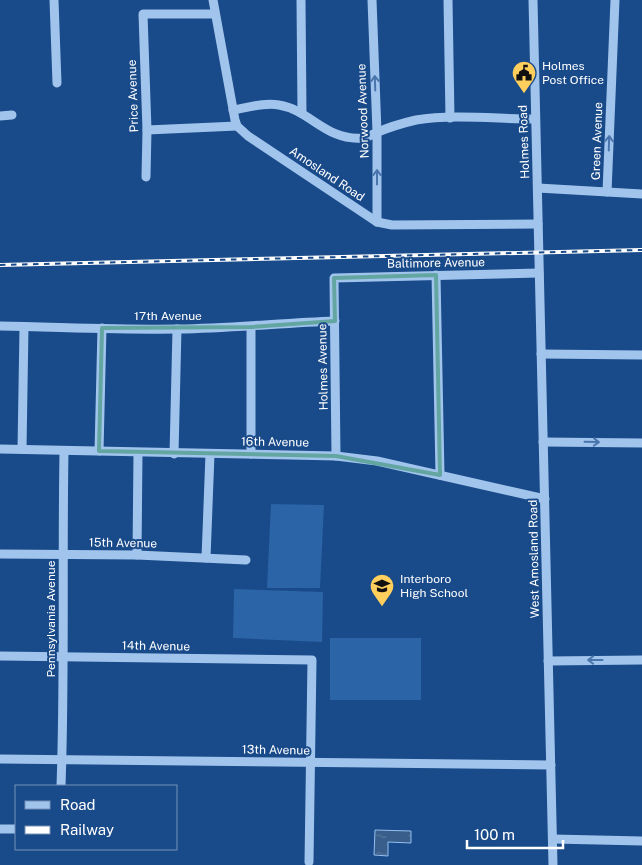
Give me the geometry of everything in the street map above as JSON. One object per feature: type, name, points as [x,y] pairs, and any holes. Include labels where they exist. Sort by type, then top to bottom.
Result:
[{"type":"street","points":[[54,0],[57,83]]},
{"type":"street","points":[[147,130],[237,126],[213,0]]},
{"type":"street","points":[[301,0],[302,113]]},
{"type":"street","name":"Norwood Avenue","points":[[372,0],[377,132],[377,222]]},
{"type":"street","points":[[448,0],[450,118]]},
{"type":"street","name":"Holmes Road","points":[[533,0],[539,252]]},
{"type":"street","name":"Green Avenue","points":[[607,192],[615,0]]},
{"type":"street","name":"Price Avenue","points":[[146,177],[147,130],[143,14],[215,14]]},
{"type":"street","points":[[233,110],[278,104],[302,113],[328,131],[348,137],[364,138],[410,122],[450,118],[535,119]]},
{"type":"street","points":[[0,116],[12,115]]},
{"type":"street","name":"Amosland Road","points":[[237,126],[256,141],[377,222],[392,225],[538,224]]},
{"type":"street","points":[[538,188],[642,194]]},
{"type":"street","name":"West Amosland Road","points":[[539,252],[553,865]]},
{"type":"street","name":"Baltimore Avenue","points":[[334,278],[539,273]]},
{"type":"street","points":[[436,276],[440,474]]},
{"type":"street","name":"Holmes Avenue","points":[[334,278],[336,456]]},
{"type":"street","name":"17th Avenue","points":[[0,326],[177,329],[251,327],[335,321]]},
{"type":"street","points":[[22,450],[24,327]]},
{"type":"street","points":[[251,327],[251,454]]},
{"type":"street","points":[[99,451],[102,328]]},
{"type":"street","points":[[174,454],[177,329]]},
{"type":"street","points":[[541,354],[642,355]]},
{"type":"street","points":[[543,442],[642,443]]},
{"type":"street","name":"16th Avenue","points":[[0,449],[336,456],[377,461],[545,499]]},
{"type":"street","name":"Pennsylvania Avenue","points":[[61,785],[64,657],[62,554],[64,451]]},
{"type":"street","points":[[137,555],[138,453]]},
{"type":"street","points":[[206,558],[210,454]]},
{"type":"street","name":"15th Avenue","points":[[0,554],[137,555],[246,560]]},
{"type":"street","name":"14th Avenue","points":[[0,656],[312,660],[310,763]]},
{"type":"street","points":[[548,660],[642,660]]},
{"type":"street","name":"13th Avenue","points":[[0,759],[551,765]]},
{"type":"street","points":[[309,862],[310,763]]},
{"type":"street","points":[[0,829],[15,829]]},
{"type":"street","points":[[552,839],[642,842]]},
{"type":"highlighted area","points":[[436,275],[440,475],[336,456],[99,451],[102,328],[251,327],[335,321],[334,278]]},
{"type":"shaded area","points":[[271,504],[324,505],[320,588],[267,588]]},
{"type":"shaded area","points":[[234,589],[323,592],[322,642],[233,638]]},
{"type":"shaded area","points":[[330,638],[421,638],[421,700],[330,700]]},
{"type":"water","points":[[375,830],[411,831],[411,843],[388,842],[388,856],[374,855]]},
{"type":"railway","points":[[0,265],[642,250]]},
{"type":"place","name":"Holmes Post Office","points":[[524,94]]},
{"type":"place","name":"Interboro High School","points":[[382,607]]}]
